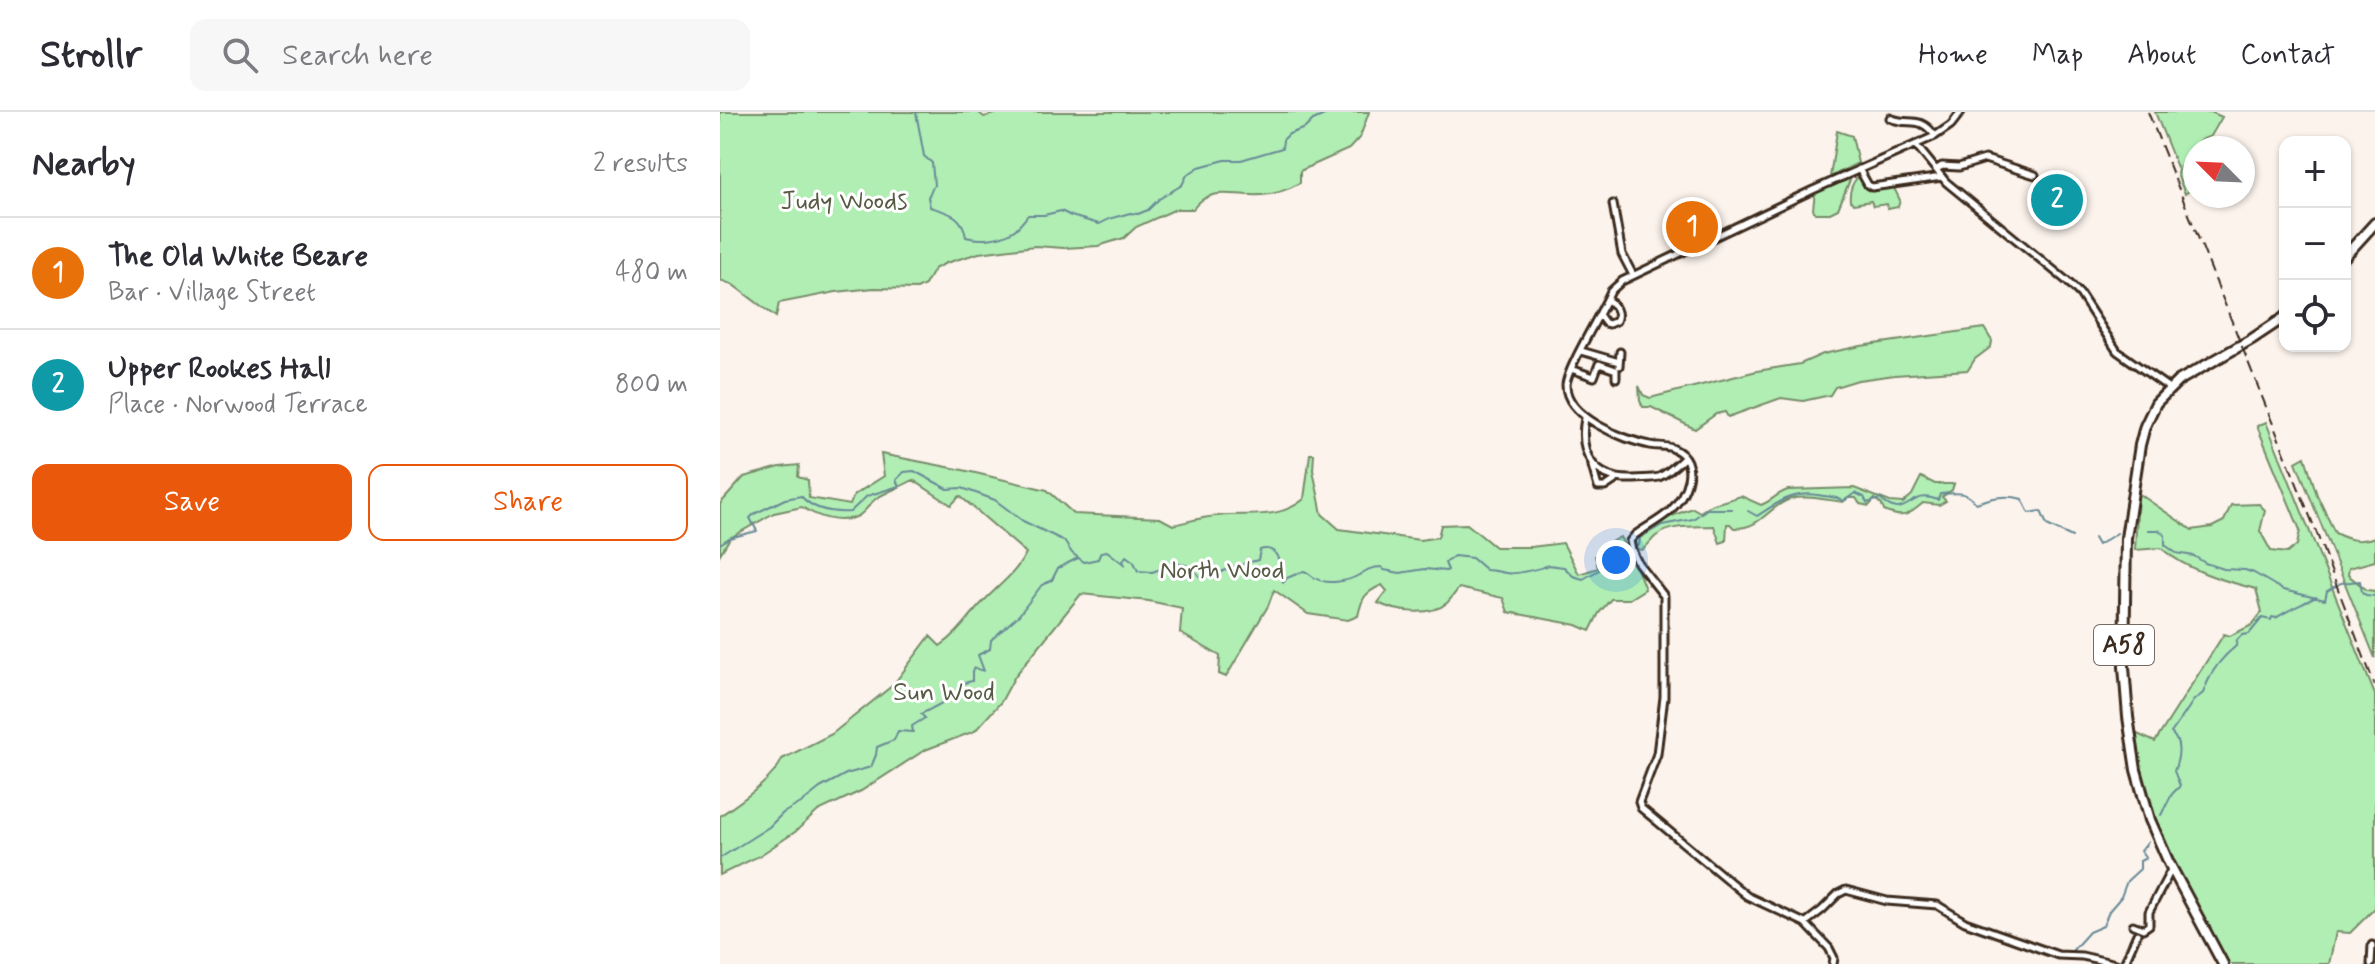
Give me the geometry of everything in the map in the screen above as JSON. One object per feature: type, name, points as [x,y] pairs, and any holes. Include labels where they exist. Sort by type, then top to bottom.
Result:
[{"type":"highway","points":[[2351,249],[2375,223]]},
{"type":"highway","name":"A58","points":[[2223,964],[2150,820],[2136,770],[2124,667],[2126,538],[2136,463],[2156,403],[2169,388],[2190,374],[2279,322]]},
{"type":"street","points":[[1833,964],[1834,958],[1829,948],[1805,923],[1747,896],[1641,808],[1639,802],[1657,754],[1664,697],[1664,596],[1638,563],[1631,545],[1678,502],[1689,480],[1689,471],[1678,450],[1634,441],[1585,418],[1576,411],[1569,398],[1566,382],[1616,286],[1633,275],[1935,136],[1951,125],[1961,112]]},
{"type":"street","points":[[1890,118],[1898,122],[1918,121],[1929,127],[1935,136]]},
{"type":"street","points":[[1916,145],[1942,177],[2080,294],[2117,351],[2169,388]]},
{"type":"street","points":[[1937,169],[1942,166],[1959,167],[1985,159],[2035,175]]},
{"type":"street","points":[[1859,169],[1872,187],[1942,177]]},
{"type":"street","points":[[1613,204],[1622,254],[1633,275]]},
{"type":"street","points":[[1600,316],[1605,323],[1616,321],[1617,311],[1613,303],[1607,300]]},
{"type":"street","points":[[1581,351],[1619,364],[1620,352]]},
{"type":"street","points":[[1571,369],[1594,377],[1599,364],[1616,370],[1616,378]]},
{"type":"street","points":[[1585,418],[1584,449],[1598,487],[1605,487],[1617,479],[1657,477],[1684,458]]},
{"type":"street","points":[[1592,465],[1617,479]]},
{"type":"street","points":[[2133,925],[2141,929],[2149,925],[2149,912],[2172,868]]},
{"type":"street","points":[[1805,923],[1846,890],[1887,901],[1937,905],[1965,922],[2058,955],[2082,956],[2116,964]]},
{"type":"street","points":[[2124,964],[2137,934]]},
{"type":"street","points":[[2371,964],[2372,945]]},
{"type":"green space","name":"Judy Woods","points":[[720,112],[978,112],[984,117],[1001,112],[1369,112],[1360,137],[1349,149],[1300,171],[1300,183],[1283,191],[1257,195],[1213,195],[1193,209],[1176,209],[1136,227],[1124,238],[1098,246],[1035,246],[979,253],[934,269],[925,285],[917,289],[874,288],[779,303],[776,317],[733,285],[720,280]]},
{"type":"green space","points":[[2155,112],[2211,112],[2222,117],[2211,136],[2183,136],[2183,163],[2180,167],[2183,189]]},
{"type":"green space","points":[[1837,131],[1852,136],[1858,163],[1830,177]]},
{"type":"green space","points":[[1852,175],[1838,209],[1830,213],[1815,213],[1815,192]]},
{"type":"green space","points":[[1861,175],[1869,188],[1894,188],[1900,200],[1898,207],[1888,209],[1887,204],[1873,206],[1871,201],[1854,204],[1850,201],[1852,186]]},
{"type":"green space","points":[[1984,328],[1992,341],[1991,347],[1975,359],[1968,370],[1858,380],[1835,387],[1830,395],[1803,401],[1781,398],[1728,417],[1725,412],[1716,414],[1695,429],[1651,407],[1643,407],[1640,401],[1639,386],[1643,395],[1650,398],[1757,371],[1800,364],[1823,354],[1861,346]]},
{"type":"green space","points":[[2266,422],[2375,695],[2375,908],[2350,933],[2336,932],[2329,964],[2229,964],[2166,849],[2143,783],[2135,733],[2155,742],[2224,634],[2230,636],[2252,625],[2262,612],[2256,589],[2194,569],[2161,548],[2135,550],[2138,493],[2192,530],[2212,527],[2224,521],[2231,505],[2259,504],[2265,510],[2260,531],[2271,551],[2287,553],[2297,545],[2300,530],[2257,426]]},
{"type":"green space","points":[[881,454],[1047,490],[1074,514],[1160,518],[1173,525],[1211,517],[1273,513],[1294,506],[1304,499],[1310,454],[1314,454],[1313,470],[1322,514],[1339,529],[1420,540],[1438,537],[1441,525],[1467,524],[1495,547],[1563,543],[1579,574],[1598,568],[1595,556],[1600,554],[1599,548],[1620,537],[1645,589],[1629,599],[1611,599],[1590,631],[1577,625],[1508,612],[1503,598],[1459,588],[1440,607],[1413,612],[1378,603],[1387,591],[1382,585],[1363,600],[1358,616],[1348,620],[1308,614],[1274,590],[1268,606],[1226,677],[1219,674],[1220,656],[1180,633],[1182,608],[1149,601],[1081,594],[1015,676],[1001,702],[975,731],[925,750],[861,791],[818,811],[795,832],[759,856],[720,875],[720,816],[764,783],[782,759],[832,734],[893,685],[930,636],[940,646],[951,637],[1011,574],[1026,553],[960,496],[951,505],[913,480],[877,498],[851,519],[829,519],[802,507],[774,513],[730,538],[720,554],[720,504],[744,477],[799,465],[798,477],[808,480],[809,498],[850,505],[854,495],[884,476]]},
{"type":"green space","points":[[2305,457],[2317,495],[2335,533],[2355,540],[2375,537],[2375,561],[2349,568],[2348,575],[2367,590],[2375,591],[2375,658],[2296,462]]},
{"type":"green space","points":[[1921,477],[1935,484],[1954,484],[1952,490],[1942,497],[1946,501],[1939,505],[1923,503],[1909,513],[1896,515],[1884,511],[1875,499],[1869,506],[1860,504],[1856,498],[1843,502],[1797,498],[1783,502],[1752,525],[1734,528],[1727,524],[1726,541],[1720,543],[1714,526],[1684,527],[1663,532],[1642,550],[1637,549],[1633,542],[1654,525],[1676,514],[1693,508],[1700,512],[1711,505],[1741,496],[1761,505],[1788,490],[1854,488],[1890,502],[1903,503],[1912,495]]},
{"type":"waterway","points":[[916,112],[924,156],[932,163],[934,185],[928,197],[930,207],[958,219],[966,237],[984,239],[1008,234],[1028,215],[1061,211],[1099,224],[1130,213],[1138,214],[1182,185],[1187,175],[1199,167],[1225,160],[1241,160],[1282,148],[1283,140],[1289,134],[1331,112]]},
{"type":"waterway","points":[[720,544],[729,538],[757,531],[750,518],[785,499],[801,496],[823,510],[850,512],[867,496],[899,486],[896,480],[904,472],[914,471],[948,489],[962,488],[995,500],[1023,521],[1064,541],[1072,553],[1084,562],[1098,559],[1101,552],[1107,551],[1125,565],[1123,561],[1126,556],[1134,562],[1138,571],[1152,572],[1164,568],[1172,575],[1172,564],[1182,564],[1192,568],[1201,578],[1212,571],[1219,573],[1258,560],[1260,550],[1267,549],[1276,554],[1283,583],[1304,571],[1331,582],[1349,579],[1378,567],[1400,573],[1425,569],[1446,571],[1445,563],[1454,556],[1472,558],[1486,570],[1506,573],[1548,565],[1564,567],[1573,576],[1583,579],[1601,569],[1603,551],[1614,545],[1626,548],[1636,546],[1640,538],[1662,525],[1693,519],[1707,509],[1732,509]]},
{"type":"waterway","points":[[1748,511],[1757,516],[1786,499],[1809,494],[1844,501],[1855,493],[1864,497],[1867,503],[1880,499],[1897,508],[1920,498],[1938,500],[1940,494],[1963,494],[1976,503],[2010,497],[2022,499],[2029,513],[2041,511],[2047,525],[2072,537]]},
{"type":"waterway","points":[[2148,530],[2159,530],[2165,535],[2165,545],[2176,553],[2194,556],[2224,569],[2254,573],[2283,590],[2325,600],[2327,591],[2341,583],[2360,581],[2362,592],[2375,596]]},
{"type":"waterway","points":[[2094,538],[2098,545],[2117,533]]},
{"type":"waterway","points":[[720,858],[769,827],[783,813],[820,788],[846,774],[871,767],[877,747],[894,740],[898,731],[913,732],[912,726],[925,718],[921,714],[951,697],[964,683],[972,681],[974,668],[984,671],[978,655],[990,649],[991,640],[1019,615],[1041,586],[1052,580],[1058,568],[1078,558]]},
{"type":"waterway","points":[[2161,815],[2180,786],[2174,771],[2178,746],[2171,733],[2193,701],[2203,693],[2217,666],[2236,646],[2237,640],[2249,634],[2262,618],[2271,620],[2316,597]]},
{"type":"waterway","points":[[2068,951],[2072,951],[2089,932],[2103,926],[2127,881],[2140,869],[2140,861],[2146,858],[2141,851],[2148,842]]},
{"type":"railway","points":[[2148,112],[2375,686]]},
{"type":"place","name":"Upper Rookes Hall","points":[[2057,200]]},
{"type":"place","name":"The Old White Beare","points":[[1692,227]]},
{"type":"park label","name":"North Wood","points":[[1222,571]]},
{"type":"park label","name":"Sun Wood","points":[[944,693]]}]
